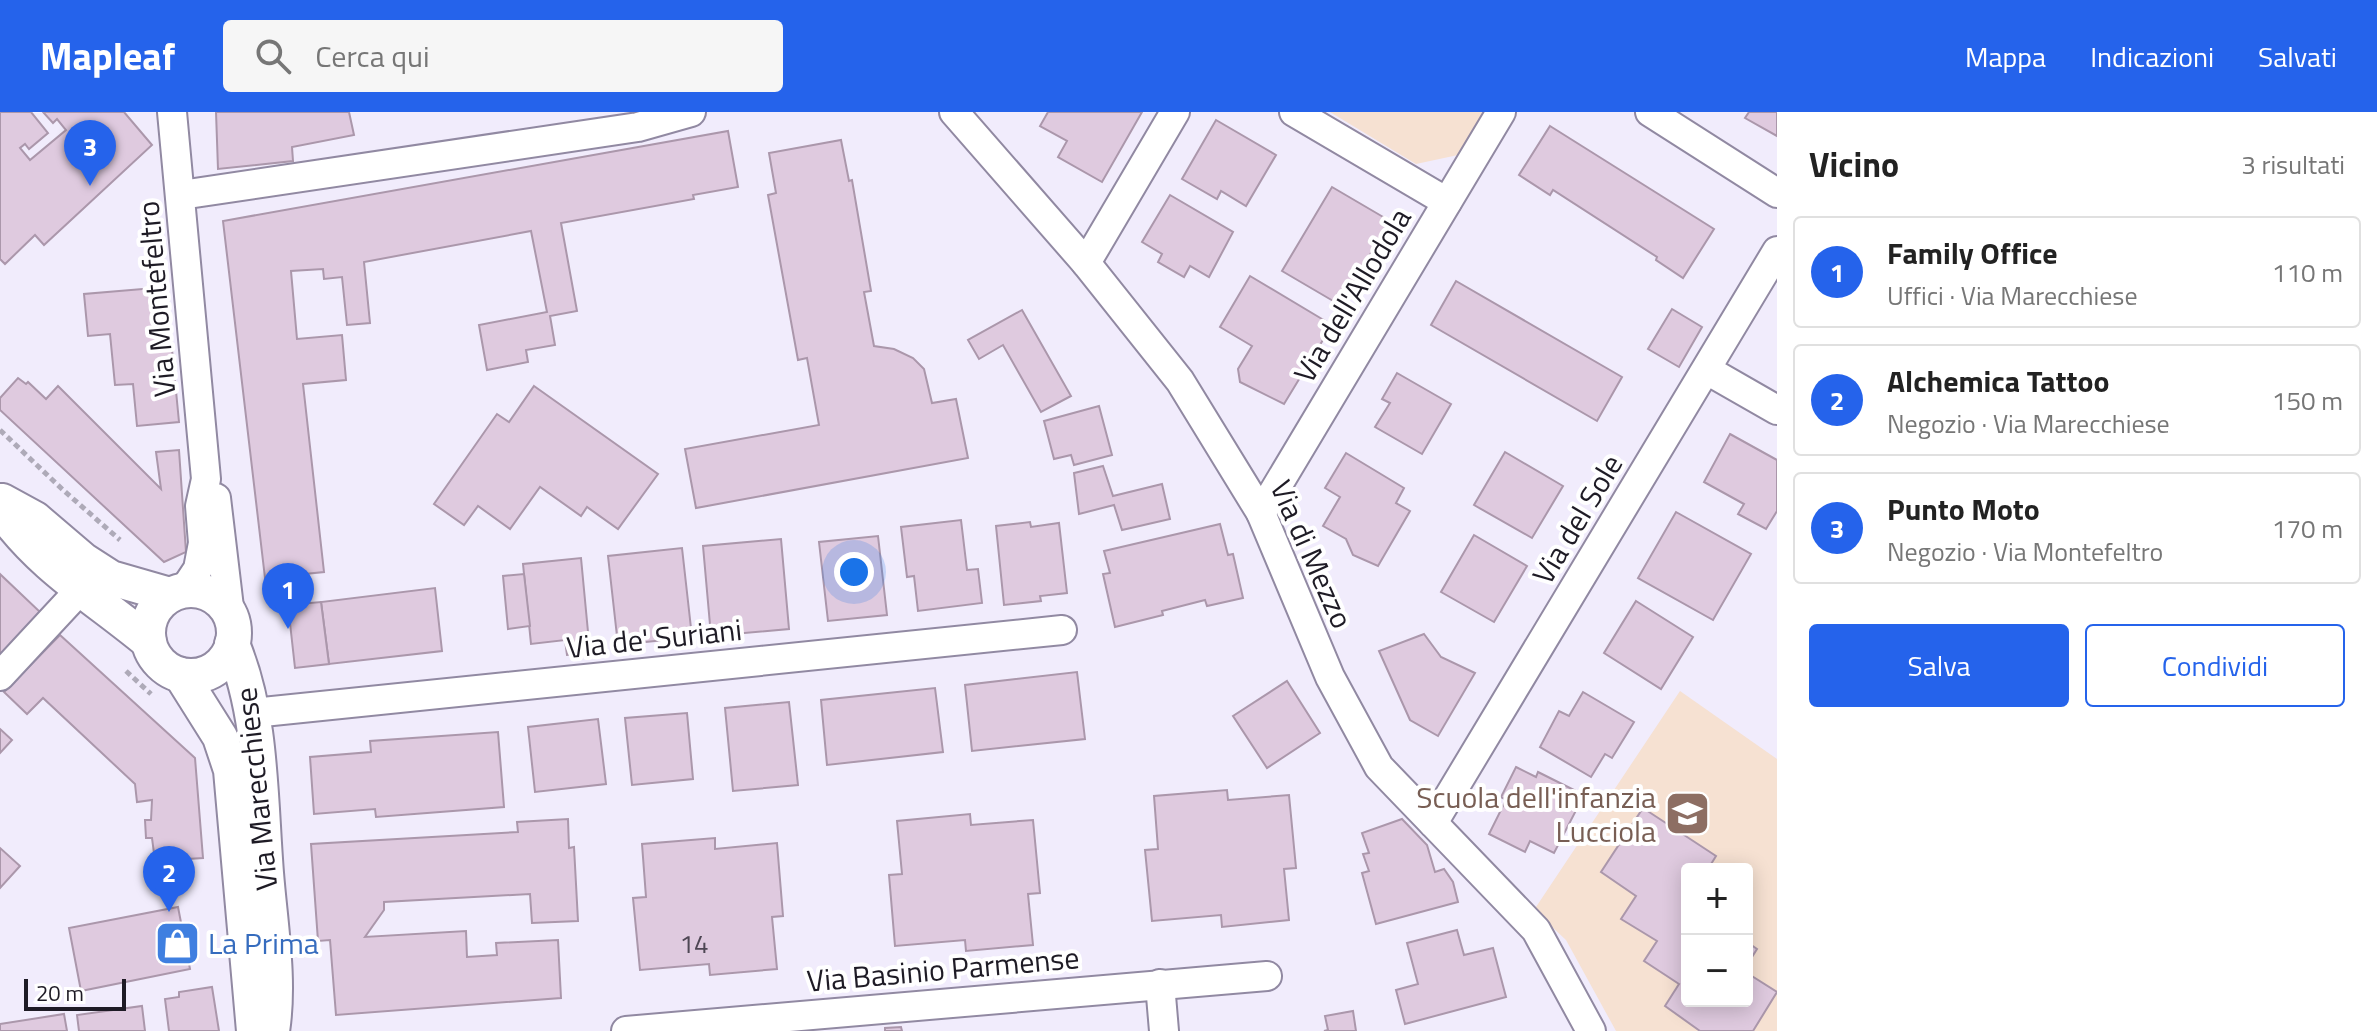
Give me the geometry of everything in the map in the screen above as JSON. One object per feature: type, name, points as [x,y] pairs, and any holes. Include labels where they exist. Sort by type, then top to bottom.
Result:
[{"type":"street","name":"Via Montefeltro","points":[[172,112],[206,479],[200,506],[203,543],[198,569],[177,593]]},
{"type":"street","points":[[181,195],[638,127],[691,112]]},
{"type":"street","name":"Via di Mezzo","points":[[954,112],[1086,263],[1180,381],[1261,513],[1330,677],[1379,767],[1536,930],[1591,1031]]},
{"type":"street","points":[[1086,263],[1175,112]]},
{"type":"street","points":[[1294,112],[1447,202]]},
{"type":"street","name":"Via dell'Allodola","points":[[1261,513],[1501,112]]},
{"type":"street","points":[[1650,112],[1777,193]]},
{"type":"street","name":"Via del Sole","points":[[1433,823],[1777,251]]},
{"type":"street","points":[[1707,370],[1777,410]]},
{"type":"street","name":"Via Montefeltro","points":[[206,479],[218,501],[231,630]]},
{"type":"street","points":[[0,500],[35,519],[83,560],[111,578],[177,593],[197,590],[221,602],[231,630],[226,657],[206,673],[181,675],[160,663],[149,642],[79,591],[20,536],[0,508]]},
{"type":"street","points":[[0,676],[79,591]]},
{"type":"street","points":[[149,642],[151,616],[160,604],[177,593]]},
{"type":"street","name":"Via Marecchiese","points":[[231,630],[253,713],[274,968],[272,1031]]},
{"type":"street","name":"Via de' Suriani","points":[[253,713],[1062,630]]},
{"type":"street","name":"Via Marecchiese","points":[[181,675],[220,737],[231,770],[254,1031]]},
{"type":"street","name":"Via Basinio Parmense","points":[[626,1031],[1267,976]]},
{"type":"street","points":[[1160,984],[1164,1031]]},
{"type":"path","points":[[0,430],[127,546]]},
{"type":"path","points":[[120,665],[155,697]]},
{"type":"shaded area","points":[[1330,112],[1483,112],[1458,155],[1416,164]]},
{"type":"shaded area","name":"Scuola dell'infanzia Lucciola","points":[[1680,691],[1777,759],[1777,1031],[1616,1031],[1566,940],[1534,910]]},
{"type":"building","points":[[0,112],[31,112],[48,133],[29,149],[25,144],[20,148],[30,160],[66,130],[57,119],[53,123],[43,112],[124,112],[152,145],[44,245],[35,235],[5,264],[0,259]]},
{"type":"building","points":[[216,112],[349,112],[354,135],[292,147],[293,161],[218,169]]},
{"type":"building","points":[[1048,112],[1142,112],[1102,182],[1058,157],[1067,141],[1040,126]]},
{"type":"building","points":[[1749,112],[1777,112],[1777,136],[1745,118]]},
{"type":"building","points":[[1216,120],[1276,155],[1246,206],[1221,191],[1217,199],[1182,179]]},
{"type":"building","points":[[1550,126],[1714,229],[1683,278],[1656,260],[1657,257],[1553,190],[1550,195],[1519,175]]},
{"type":"building","points":[[728,131],[738,187],[693,195],[694,199],[561,223],[577,311],[550,316],[555,345],[526,350],[528,362],[487,370],[479,325],[547,312],[531,231],[364,262],[370,323],[347,325],[342,277],[324,279],[323,269],[291,271],[297,339],[342,335],[346,380],[303,384],[324,572],[265,578],[223,221]]},
{"type":"building","points":[[841,140],[849,181],[852,180],[871,291],[864,292],[874,346],[894,349],[913,358],[924,369],[932,403],[956,399],[968,458],[696,508],[685,449],[819,425],[807,358],[798,360],[768,195],[776,193],[769,153]]},
{"type":"building","points":[[1332,187],[1390,221],[1340,305],[1282,271]]},
{"type":"building","points":[[1170,195],[1233,232],[1209,277],[1190,266],[1184,277],[1158,262],[1162,254],[1142,242]]},
{"type":"building","points":[[1250,276],[1332,325],[1284,404],[1240,382],[1238,369],[1252,346],[1220,327]]},
{"type":"building","points":[[1456,281],[1622,377],[1597,421],[1431,325]]},
{"type":"building","points":[[166,287],[179,422],[137,426],[133,384],[115,385],[110,334],[88,336],[84,294]]},
{"type":"building","points":[[1672,309],[1702,327],[1679,367],[1648,349]]},
{"type":"building","points":[[1022,310],[1071,396],[1041,412],[1003,345],[979,359],[968,340]]},
{"type":"building","points":[[1397,373],[1451,404],[1422,454],[1375,427],[1390,403],[1382,399]]},
{"type":"building","points":[[18,378],[26,384],[28,382],[46,399],[58,386],[161,489],[156,452],[179,450],[186,552],[164,562],[0,410],[0,398]]},
{"type":"building","points":[[534,386],[658,474],[618,529],[587,507],[581,516],[540,487],[510,529],[478,506],[464,525],[434,504],[497,414],[509,422]]},
{"type":"building","points":[[1099,406],[1112,455],[1074,465],[1071,455],[1054,459],[1044,421]]},
{"type":"building","points":[[1730,434],[1777,460],[1777,511],[1766,529],[1738,514],[1744,504],[1704,482]]},
{"type":"building","points":[[1505,452],[1563,486],[1532,538],[1474,505]]},
{"type":"building","points":[[1346,453],[1404,488],[1396,503],[1410,511],[1378,566],[1353,555],[1346,539],[1323,526],[1340,497],[1325,488]]},
{"type":"building","points":[[1103,466],[1113,496],[1162,484],[1170,519],[1122,530],[1114,505],[1079,514],[1074,473]]},
{"type":"building","points":[[1676,512],[1751,554],[1713,620],[1638,578]]},
{"type":"building","points":[[961,520],[967,570],[978,569],[982,603],[918,611],[914,576],[907,577],[901,527]]},
{"type":"building","points":[[1030,522],[1031,527],[1059,523],[1067,593],[1040,596],[1041,601],[1004,605],[996,526]]},
{"type":"building","points":[[1220,524],[1228,555],[1233,554],[1243,598],[1207,606],[1205,600],[1115,627],[1103,574],[1110,573],[1104,551]]},
{"type":"building","points":[[1474,535],[1527,566],[1494,622],[1441,592]]},
{"type":"building","points":[[878,536],[887,615],[828,621],[819,542]]},
{"type":"building","points":[[781,539],[789,629],[711,636],[703,546]]},
{"type":"building","points":[[682,548],[692,637],[618,645],[608,556]]},
{"type":"building","points":[[581,558],[590,653],[567,655],[565,640],[531,644],[523,564]]},
{"type":"building","points":[[0,574],[40,612],[0,655]]},
{"type":"building","points":[[524,574],[530,626],[508,629],[503,576]]},
{"type":"building","points":[[435,588],[442,651],[329,664],[321,602]]},
{"type":"building","points":[[1636,601],[1693,637],[1661,689],[1604,653]]},
{"type":"building","points":[[321,602],[329,664],[295,668],[288,605]]},
{"type":"building","points":[[1424,634],[1441,657],[1475,673],[1438,736],[1410,720],[1379,651]]},
{"type":"building","points":[[60,635],[195,758],[203,858],[155,861],[152,838],[146,838],[145,820],[151,820],[152,800],[137,802],[135,784],[43,698],[27,714],[4,692]]},
{"type":"building","points":[[1077,672],[1085,739],[972,751],[965,685]]},
{"type":"building","points":[[1287,681],[1320,733],[1267,768],[1233,716]]},
{"type":"building","points":[[935,688],[943,752],[827,765],[821,700]]},
{"type":"building","points":[[1583,692],[1634,722],[1612,758],[1605,754],[1591,777],[1540,747],[1559,711],[1569,716]]},
{"type":"building","points":[[789,702],[798,785],[733,791],[725,708]]},
{"type":"building","points":[[687,713],[693,779],[632,785],[625,718]]},
{"type":"building","points":[[598,719],[606,784],[535,792],[528,727]]},
{"type":"building","points":[[0,729],[12,740],[0,753]]},
{"type":"building","points":[[498,732],[504,807],[376,817],[375,809],[314,814],[310,757],[371,752],[370,741]]},
{"type":"building","points":[[1516,767],[1536,777],[1538,772],[1584,795],[1554,853],[1530,841],[1525,852],[1489,834],[1506,800],[1501,797]]},
{"type":"building","points":[[1227,790],[1228,800],[1289,795],[1296,868],[1284,869],[1289,920],[1222,927],[1221,915],[1152,921],[1145,850],[1158,849],[1154,796]]},
{"type":"building","points":[[1643,808],[1716,856],[1712,863],[1681,863],[1681,1007],[1753,1007],[1753,977],[1777,992],[1753,1031],[1700,1031],[1665,1006],[1679,984],[1644,961],[1657,941],[1621,919],[1636,896],[1601,872]]},
{"type":"building","points":[[970,814],[971,825],[1033,820],[1040,893],[1028,894],[1033,945],[966,951],[965,940],[895,946],[889,875],[902,874],[897,821]]},
{"type":"building","points":[[568,819],[569,848],[574,847],[578,921],[532,923],[530,894],[384,902],[384,910],[365,937],[466,931],[467,957],[497,955],[496,943],[558,940],[561,998],[336,1015],[330,940],[318,941],[311,844],[518,832],[517,822]]},
{"type":"building","points":[[1402,819],[1427,845],[1435,872],[1444,869],[1453,882],[1458,902],[1376,924],[1362,873],[1369,871],[1363,854],[1369,853],[1362,833]]},
{"type":"building","points":[[715,838],[715,849],[777,843],[783,916],[772,917],[777,969],[710,975],[709,964],[640,970],[633,898],[646,897],[642,844]]},
{"type":"building","points":[[0,848],[20,866],[0,888]]},
{"type":"building","points":[[178,907],[190,969],[81,991],[69,928]]},
{"type":"building","points":[[1457,930],[1464,955],[1493,948],[1506,997],[1405,1024],[1396,990],[1418,984],[1407,943]]},
{"type":"building","points":[[212,987],[219,1031],[169,1031],[165,999],[179,997],[179,992]]},
{"type":"building","points":[[142,1006],[145,1031],[79,1031],[77,1015]]},
{"type":"building","points":[[1353,1011],[1356,1031],[1324,1031],[1328,1030],[1325,1016]]},
{"type":"building","points":[[64,1014],[67,1031],[0,1031],[0,1024]]},
{"type":"building","points":[[901,1027],[902,1031],[885,1031],[885,1028]]},
{"type":"place","name":"Punto Moto","points":[[90,186]]},
{"type":"place","name":"Family Office","points":[[288,629]]},
{"type":"place","name":"Scuola dell'infanzia Lucciola","points":[[1687,814]]},
{"type":"place","name":"Alchemica Tattoo","points":[[169,912]]},
{"type":"place","name":"La Prima","points":[[177,943]]}]
